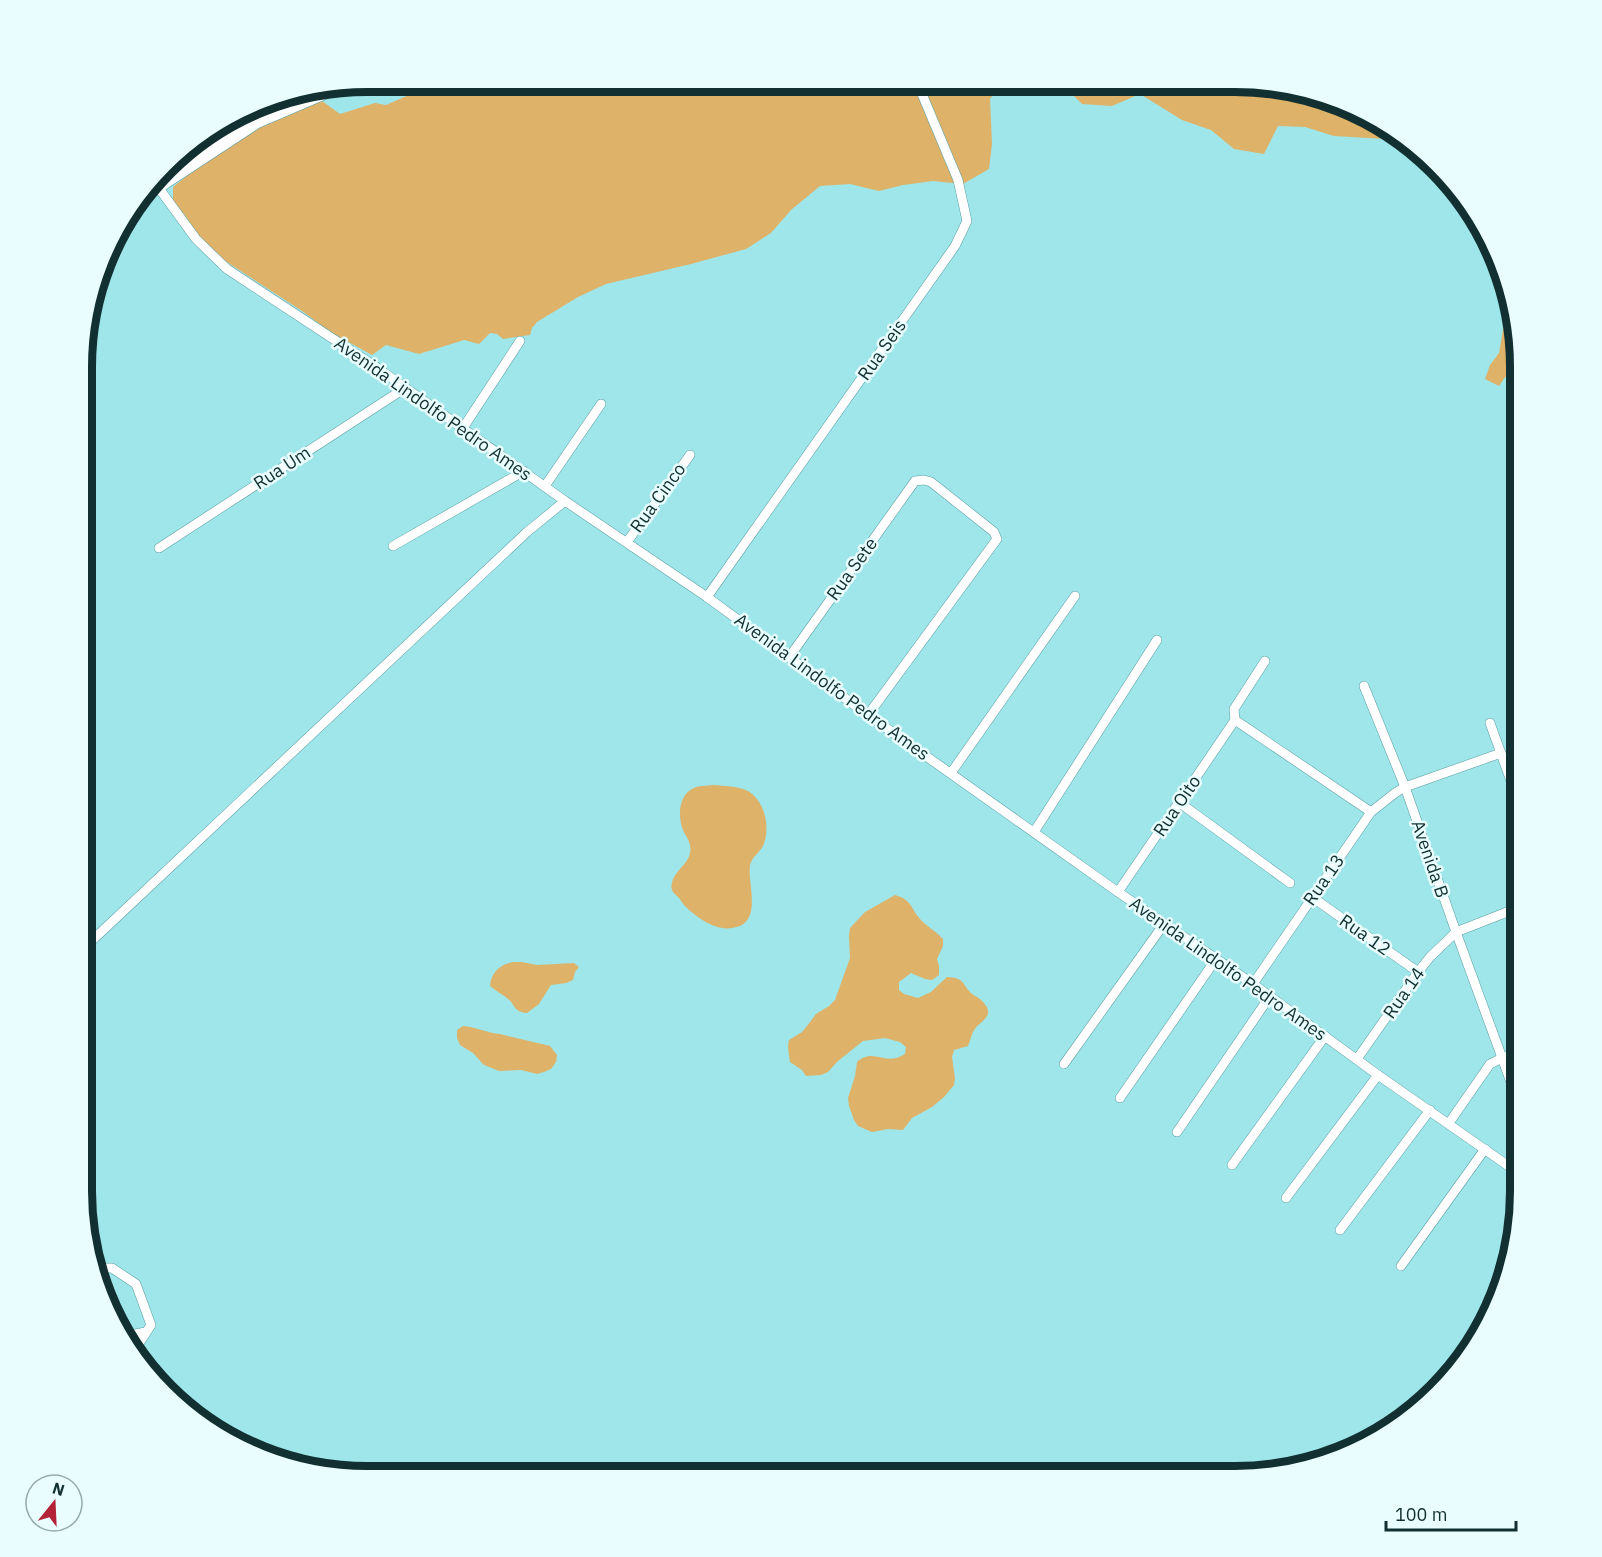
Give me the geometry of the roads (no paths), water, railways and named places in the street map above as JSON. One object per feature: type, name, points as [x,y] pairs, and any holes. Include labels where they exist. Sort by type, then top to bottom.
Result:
[{"type":"street","name":"Rua Seis","points":[[707,597],[955,246],[967,221],[958,180],[921,92]]},
{"type":"street","points":[[159,187],[257,121],[313,97]]},
{"type":"street","name":"Avenida Lindolfo Pedro Ames","points":[[158,187],[196,239],[227,269],[379,369],[707,597],[868,715],[1510,1167]]},
{"type":"street","points":[[463,428],[520,341]]},
{"type":"street","name":"Rua Um","points":[[159,548],[405,388]]},
{"type":"street","points":[[545,486],[601,404]]},
{"type":"street","name":"Rua Cinco","points":[[627,542],[690,455]]},
{"type":"street","points":[[393,546],[524,471]]},
{"type":"street","name":"Rua Sete","points":[[790,656],[915,481],[931,482],[994,532],[997,538],[868,715]]},
{"type":"street","points":[[92,941],[527,532],[566,501]]},
{"type":"street","points":[[951,773],[1075,596]]},
{"type":"street","points":[[1034,832],[1157,640]]},
{"type":"street","name":"Rua Oito","points":[[1119,892],[1235,720],[1234,709],[1265,661]]},
{"type":"street","points":[[1364,686],[1405,787]]},
{"type":"street","points":[[1235,720],[1371,812]]},
{"type":"street","points":[[1490,723],[1510,778]]},
{"type":"street","name":"Rua 13","points":[[1253,984],[1371,812],[1405,787],[1501,753]]},
{"type":"street","name":"Avenida B","points":[[1405,787],[1510,1080]]},
{"type":"street","points":[[1180,803],[1290,883]]},
{"type":"street","name":"Rua 12","points":[[1312,897],[1418,972]]},
{"type":"street","points":[[1456,932],[1510,911]]},
{"type":"street","points":[[1064,1064],[1164,924]]},
{"type":"street","name":"Rua 14","points":[[1357,1059],[1418,972],[1456,932]]},
{"type":"street","points":[[1120,1098],[1216,959]]},
{"type":"street","points":[[1177,1132],[1270,996]]},
{"type":"street","points":[[1232,1165],[1325,1036]]},
{"type":"street","points":[[1449,1123],[1490,1064],[1510,1055]]},
{"type":"street","points":[[1286,1198],[1378,1075]]},
{"type":"street","points":[[1340,1230],[1430,1110]]},
{"type":"street","points":[[1401,1266],[1485,1149]]},
{"type":"street","points":[[103,1268],[112,1268],[136,1284],[151,1325],[139,1344]]},
{"type":"street","points":[[132,1334],[146,1332]]}]
